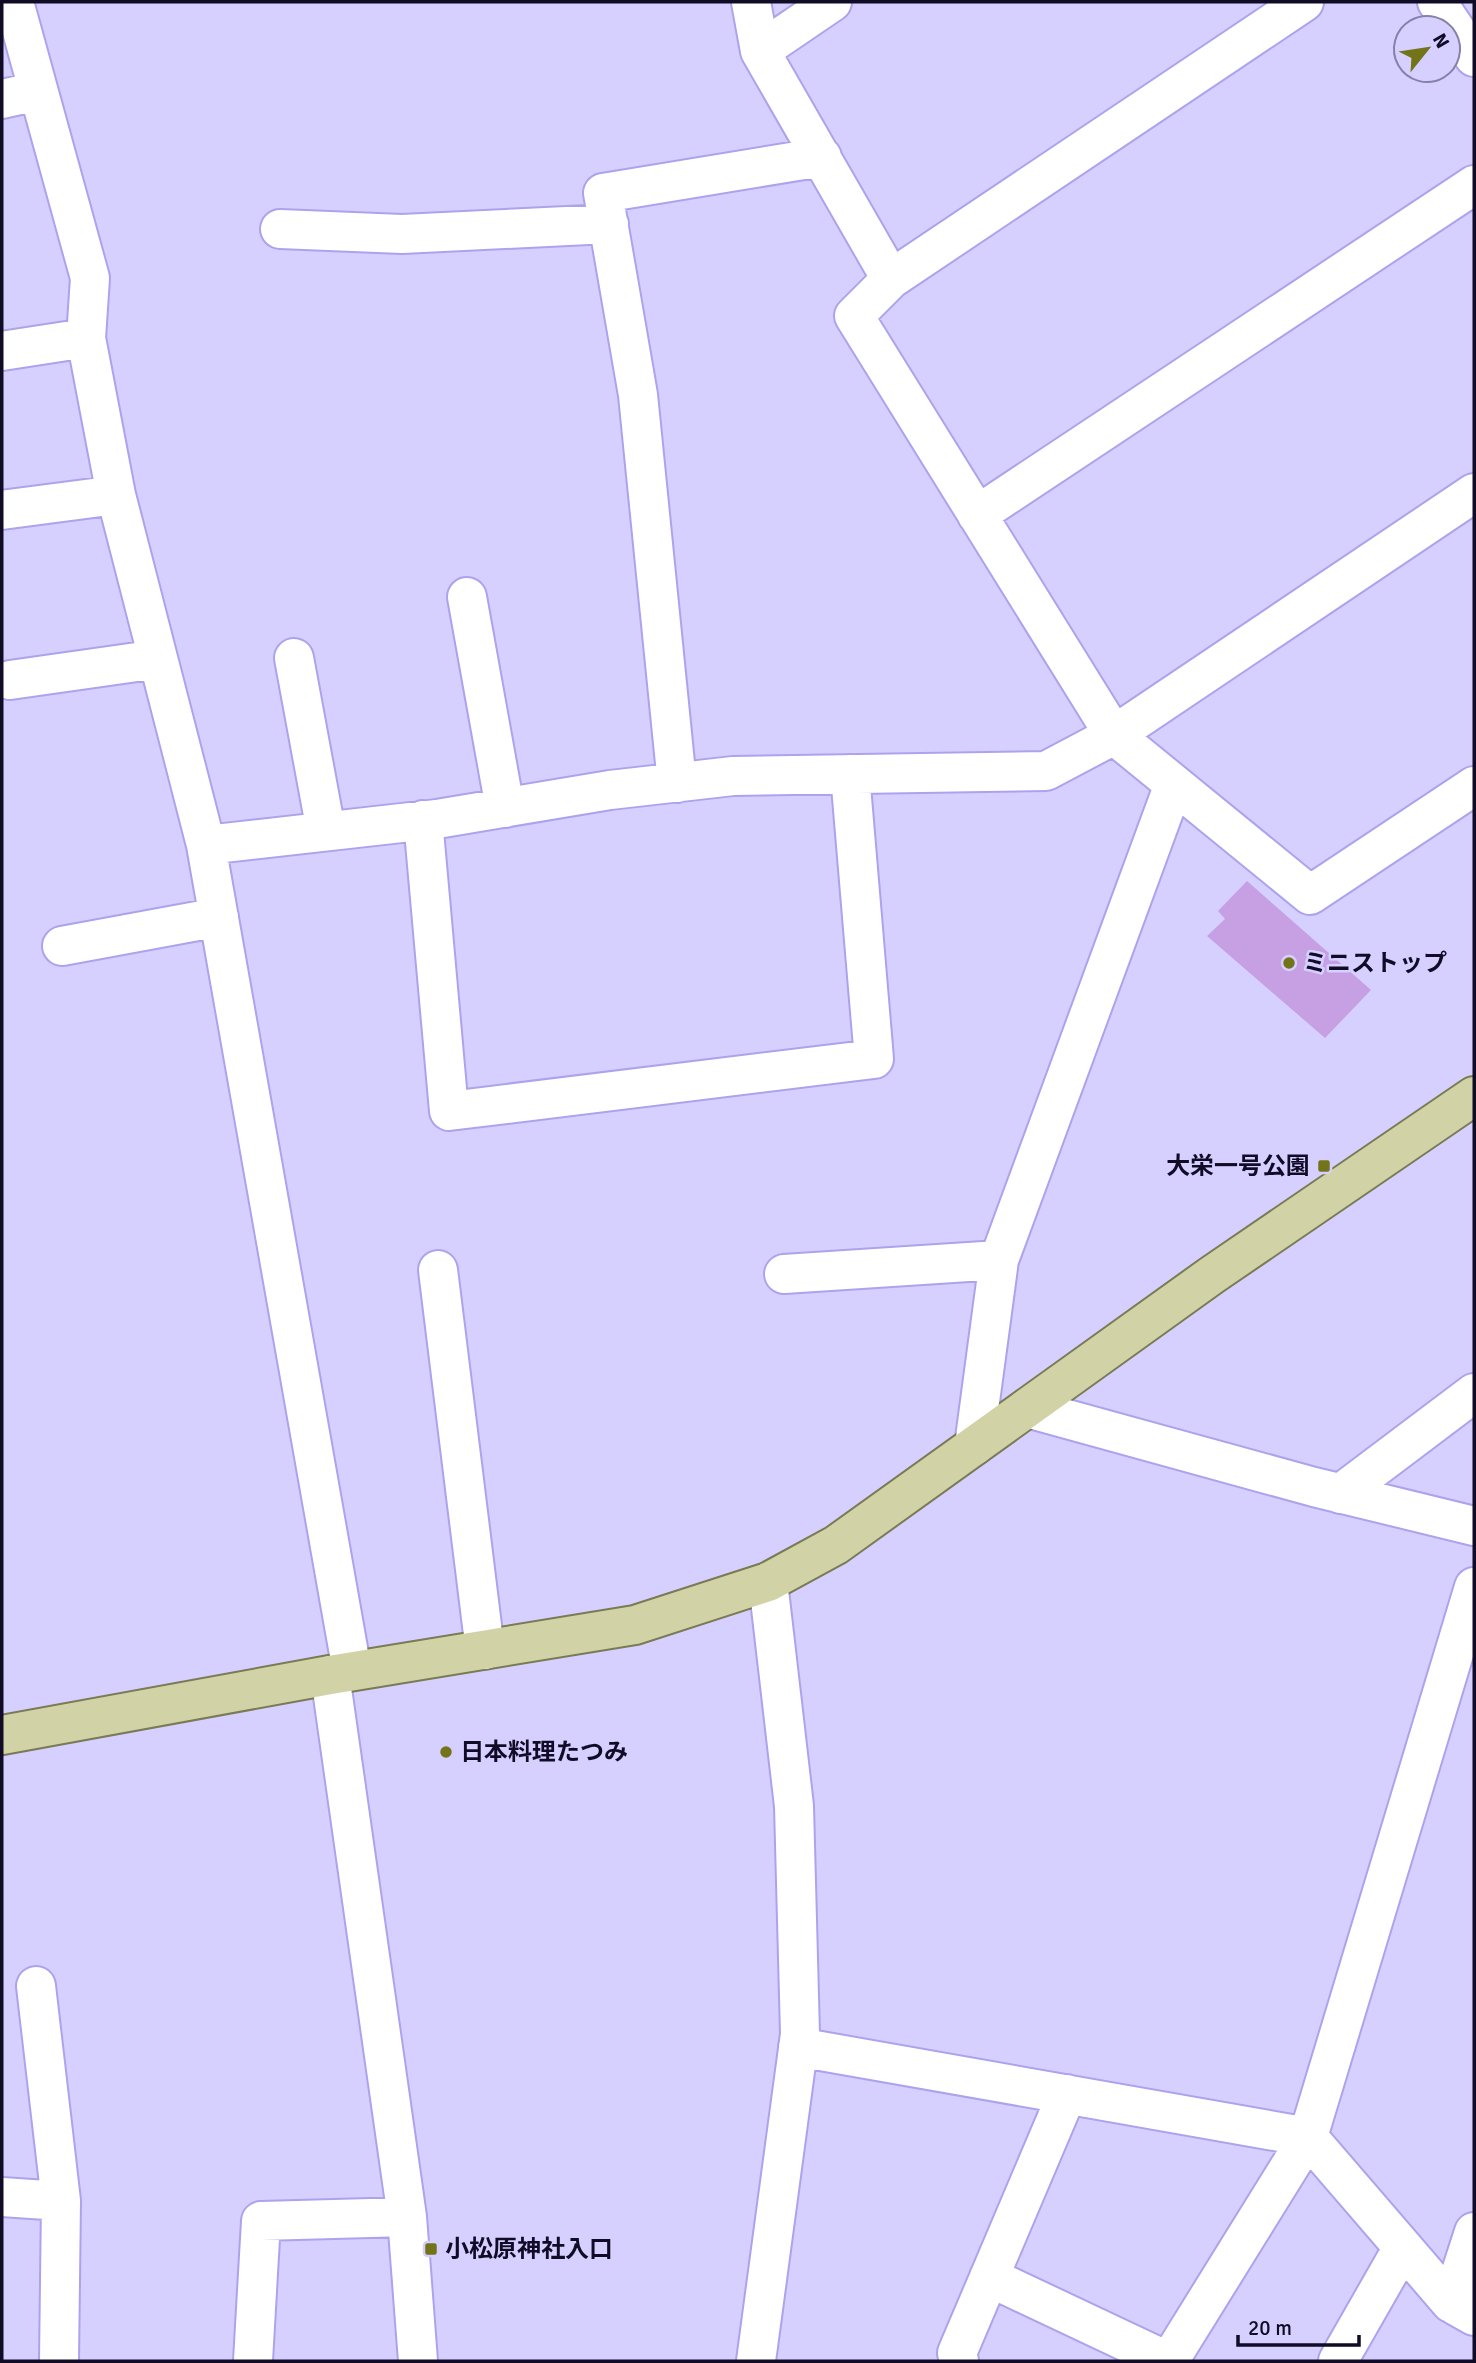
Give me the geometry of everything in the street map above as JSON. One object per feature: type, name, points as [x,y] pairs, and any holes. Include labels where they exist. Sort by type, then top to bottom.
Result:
[{"type":"main road","points":[[2,1735],[341,1673],[635,1625],[768,1582],[836,1545],[1212,1275],[1474,1096]]},
{"type":"street","points":[[14,2],[90,278],[86,338],[116,495],[206,845],[219,917],[341,1673],[407,2217],[418,2361]]},
{"type":"street","points":[[751,2],[760,51],[891,279]]},
{"type":"street","points":[[760,51],[832,2]]},
{"type":"street","points":[[1304,2],[891,279],[854,316],[1114,735],[1310,895],[1474,786]]},
{"type":"street","points":[[1437,2],[1474,57]]},
{"type":"street","points":[[2,99],[38,91]]},
{"type":"street","points":[[677,783],[638,395],[603,193],[822,157]]},
{"type":"street","points":[[977,516],[1474,186]]},
{"type":"street","points":[[279,229],[402,234],[609,224]]},
{"type":"street","points":[[2,351],[86,338]]},
{"type":"street","points":[[206,845],[422,820],[733,776],[1046,771],[1114,735],[1474,493]]},
{"type":"street","points":[[2,510],[116,495]]},
{"type":"street","points":[[467,597],[505,808]]},
{"type":"street","points":[[294,658],[326,831]]},
{"type":"street","points":[[10,680],[158,659]]},
{"type":"street","points":[[422,820],[449,1111],[874,1059],[850,774]]},
{"type":"street","points":[[974,1446],[999,1260],[1174,784]]},
{"type":"street","points":[[62,946],[219,917]]},
{"type":"street","points":[[784,1274],[999,1260]]},
{"type":"street","points":[[438,1270],[485,1650]]},
{"type":"street","points":[[1340,1493],[1474,1393]]},
{"type":"street","points":[[1027,1408],[1340,1493],[1474,1526]]},
{"type":"street","points":[[756,2361],[798,2046],[794,1806],[768,1582]]},
{"type":"street","points":[[989,2277],[1168,2361],[1308,2137],[1474,1587]]},
{"type":"street","points":[[36,1986],[61,2201],[59,2361]]},
{"type":"street","points":[[798,2046],[1308,2137],[1402,2249],[1463,2309]]},
{"type":"street","points":[[959,2361],[957,2353],[1068,2094]]},
{"type":"street","points":[[2,2197],[61,2201]]},
{"type":"street","points":[[253,2361],[261,2221],[407,2217]]},
{"type":"street","points":[[1463,2309],[1474,2232]]},
{"type":"street","points":[[1338,2361],[1402,2249]]},
{"type":"building","name":"ミニストップ","points":[[1247,881],[1371,990],[1325,1038],[1207,936],[1225,919],[1218,911]]},
{"type":"place","name":"ミニストップ","points":[[1289,963]]},
{"type":"place","name":"大栄一号公園","points":[[1324,1166]]},
{"type":"place","name":"日本料理たつみ","points":[[446,1752]]},
{"type":"place","name":"小松原神社入口","points":[[431,2249]]}]
